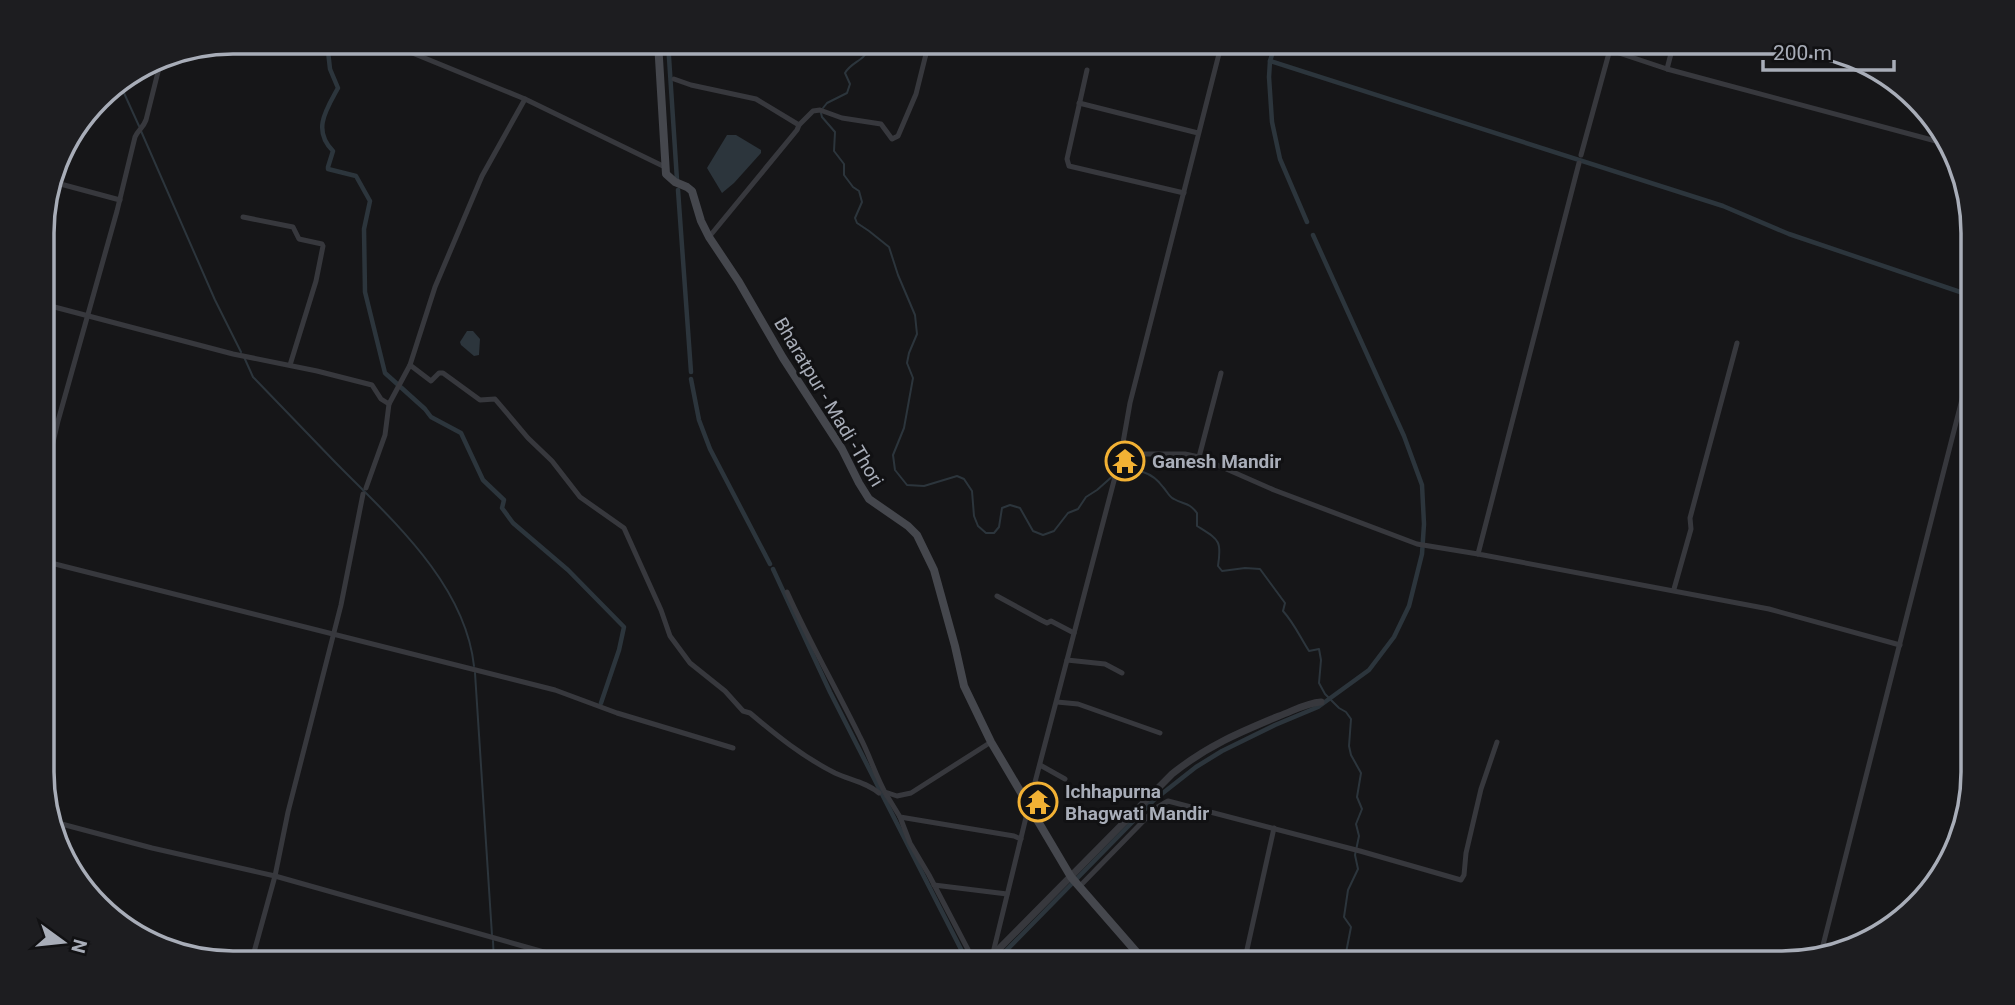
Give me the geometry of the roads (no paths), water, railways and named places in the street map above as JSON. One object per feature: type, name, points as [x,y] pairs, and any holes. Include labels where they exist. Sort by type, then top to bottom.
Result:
[{"type":"main road","points":[[660,55],[664,167]]},
{"type":"main road","name":"Bharatpur - Madi -Thori","points":[[664,167],[670,178],[692,191],[701,222],[709,237],[842,449],[869,499],[917,535],[934,570],[964,686],[991,742],[1074,881],[1135,950]]},
{"type":"street","points":[[993,951],[1121,454],[1130,403],[1219,54]]},
{"type":"street","points":[[1581,155],[1609,54]]},
{"type":"street","points":[[1620,54],[1935,141]]},
{"type":"street","points":[[1667,69],[1671,54]]},
{"type":"street","points":[[417,55],[525,99],[664,167]]},
{"type":"street","points":[[709,237],[813,111],[820,110],[842,118],[881,124],[892,139],[898,136],[916,94],[926,55]]},
{"type":"street","points":[[1087,70],[1067,159],[1069,166],[1184,193]]},
{"type":"street","points":[[55,439],[86,316],[157,71]]},
{"type":"street","points":[[674,79],[756,99],[799,125]]},
{"type":"street","points":[[254,951],[341,605],[364,491],[385,435],[389,404],[410,365],[441,271],[482,176],[525,99]]},
{"type":"street","points":[[1079,103],[1198,133]]},
{"type":"street","points":[[1478,554],[1579,163]]},
{"type":"street","points":[[61,184],[120,200]]},
{"type":"street","points":[[243,217],[293,227],[299,239],[323,246],[316,281],[290,365]]},
{"type":"street","points":[[55,307],[233,354],[372,385],[381,399],[389,404]]},
{"type":"street","points":[[1674,589],[1737,343]]},
{"type":"street","points":[[410,365],[428,380],[431,381],[439,373],[443,373],[480,400],[495,399],[528,438],[552,461],[580,497],[624,528],[670,636],[690,663],[725,691],[743,711],[750,713],[783,740],[835,773],[863,783],[879,793]]},
{"type":"street","points":[[1199,457],[1221,373]]},
{"type":"street","points":[[1823,945],[1961,404]]},
{"type":"street","points":[[1121,454],[1185,454],[1199,457],[1274,490],[1423,545],[1674,589],[1769,609],[1900,645]]},
{"type":"street","points":[[54,564],[555,690],[617,713],[733,748]]},
{"type":"street","points":[[787,592],[860,736],[880,783],[968,951]]},
{"type":"street","points":[[998,596],[1046,623],[1051,621],[1074,633]]},
{"type":"street","points":[[1067,660],[1105,664],[1122,673]]},
{"type":"street","points":[[1057,702],[1077,704],[1160,733]]},
{"type":"street","points":[[1074,881],[1172,774],[1194,757],[1213,745],[1265,722],[1321,702]]},
{"type":"street","points":[[887,796],[885,792],[897,796],[911,793],[991,742]]},
{"type":"street","points":[[998,951],[1156,808],[1168,801],[1461,880],[1481,789],[1497,742]]},
{"type":"street","points":[[1040,765],[1065,779]]},
{"type":"street","points":[[900,817],[1021,839]]},
{"type":"street","points":[[63,824],[275,876],[540,951]]},
{"type":"street","points":[[1247,950],[1274,828]]},
{"type":"street","points":[[934,885],[1007,894]]},
{"type":"waterway","points":[[1272,54],[1269,77],[1272,122],[1280,159],[1307,222]]},
{"type":"waterway","points":[[328,55],[330,69],[338,88],[329,104],[322,128],[323,135],[333,151],[328,169],[356,176],[370,201],[364,229],[365,292],[385,373],[431,417],[461,433],[483,480],[504,500],[502,508],[513,523],[568,570],[624,627],[601,703]]},
{"type":"waterway","points":[[669,55],[677,180]]},
{"type":"waterway","points":[[823,108],[827,103],[847,93],[850,84],[845,73],[865,55]]},
{"type":"waterway","points":[[1270,61],[1723,206],[1789,234],[1961,292]]},
{"type":"waterway","points":[[123,92],[139,126]]},
{"type":"waterway","points":[[821,113],[835,132],[834,151],[844,164],[844,175],[859,191],[862,202],[855,218],[857,223],[889,247],[915,315],[917,334],[907,363],[913,378],[904,428],[893,455],[895,470],[907,485],[924,486],[957,476],[964,479],[972,491],[974,516],[978,526],[986,533],[994,533],[999,527],[1002,508],[1010,505],[1020,508],[1033,531],[1043,535],[1054,531],[1068,513],[1078,509],[1086,497],[1115,474]]},
{"type":"waterway","points":[[141,131],[215,300],[241,352]]},
{"type":"waterway","points":[[678,190],[691,372]]},
{"type":"waterway","points":[[1006,951],[1154,800],[1196,767],[1222,751],[1318,707],[1369,670],[1394,637],[1409,606],[1422,554],[1422,485],[1404,436],[1313,235]]},
{"type":"waterway","points":[[244,357],[253,377],[422,554],[456,607],[468,636],[474,666]]},
{"type":"waterway","points":[[691,379],[699,420],[710,449],[770,564]]},
{"type":"waterway","points":[[1119,471],[1132,470],[1149,474],[1172,498],[1191,507],[1197,513],[1197,526],[1210,534],[1219,546],[1218,566],[1222,571],[1260,569],[1285,603],[1283,611],[1309,651],[1319,649],[1319,683],[1325,694],[1351,719],[1349,746],[1361,773],[1357,797],[1362,809],[1356,824],[1359,836],[1355,855],[1358,869],[1348,890],[1344,917],[1351,927],[1346,950]]},
{"type":"waterway","points":[[773,569],[830,692],[962,951]]},
{"type":"waterway","points":[[475,673],[492,935]]},
{"type":"waterway","points":[[493,941],[493,951]]},
{"type":"place","name":"Ganesh Mandir","points":[[1125,461]]},
{"type":"place","name":"Ichhapurna Bhagwati Mandir","points":[[1038,802]]}]
